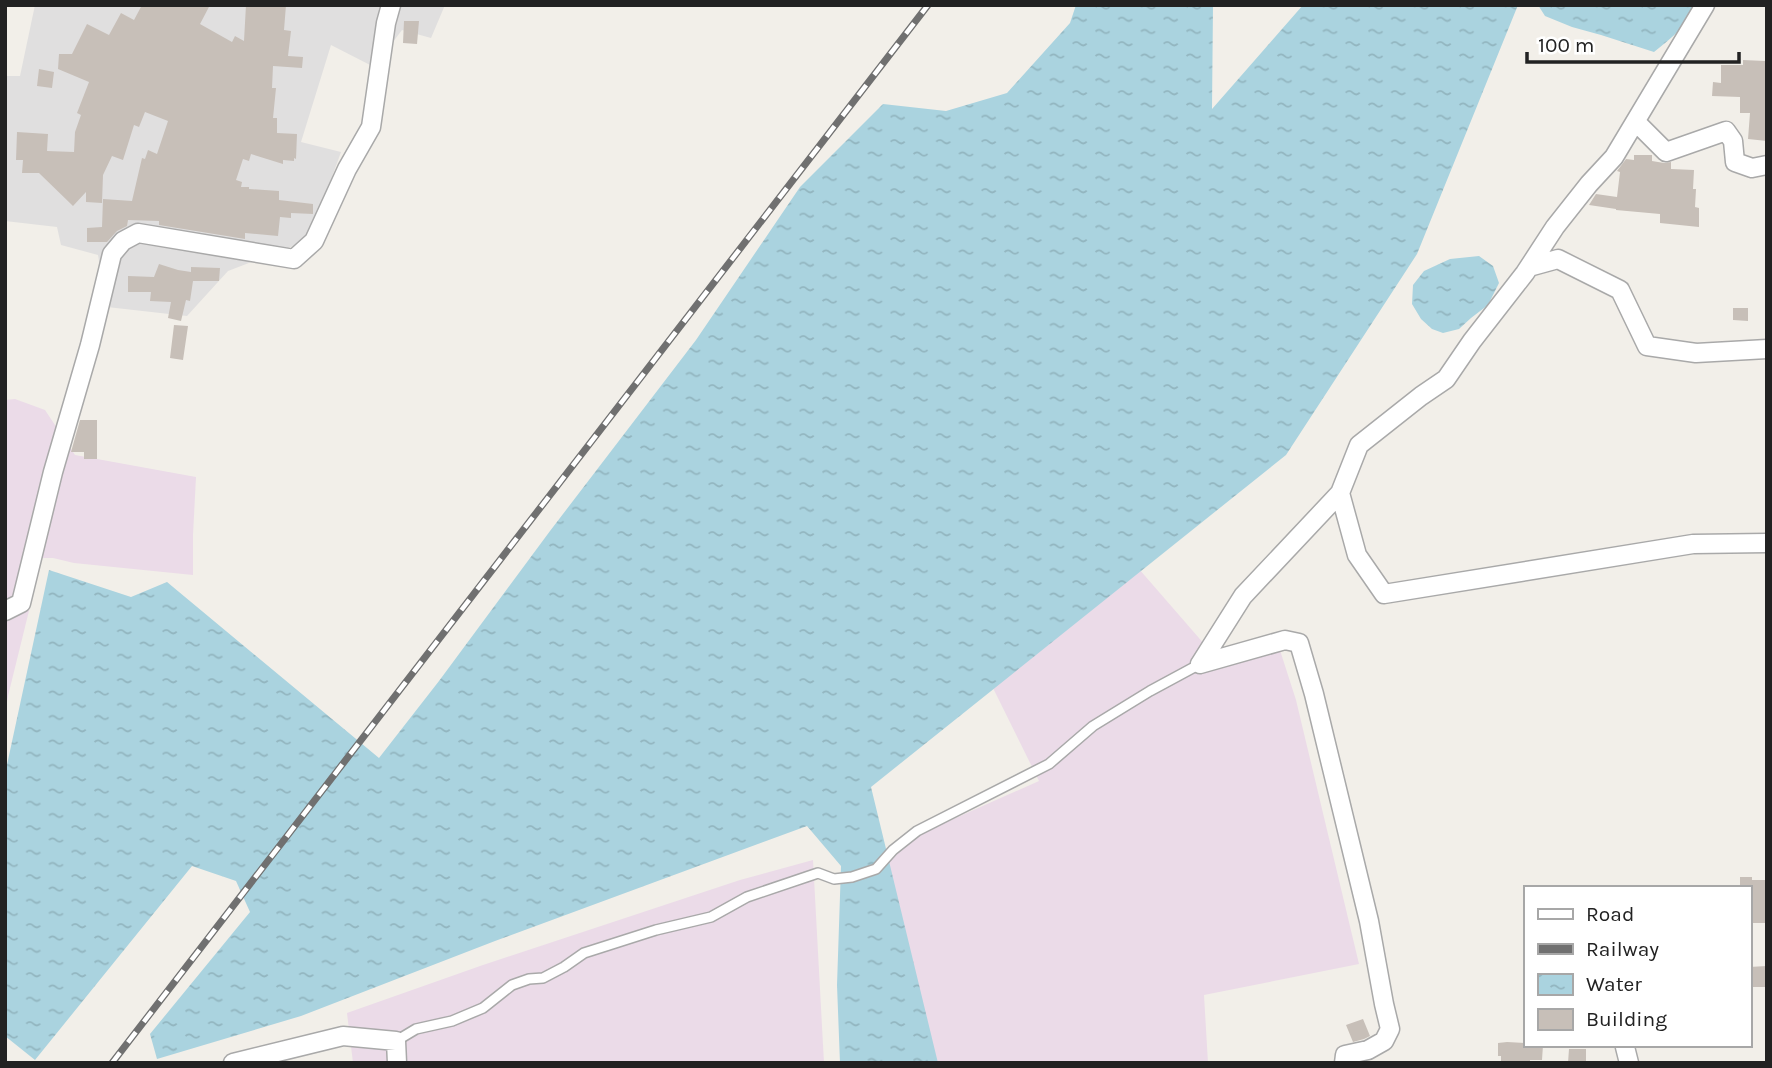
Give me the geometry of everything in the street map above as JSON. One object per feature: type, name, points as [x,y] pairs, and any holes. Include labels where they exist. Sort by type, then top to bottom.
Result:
[{"type":"street","points":[[5,611],[21,603],[112,254],[123,241],[138,233],[294,259],[314,241],[347,169],[371,127],[391,5]]},
{"type":"street","points":[[1200,664],[1243,596],[1339,493],[1359,445],[1446,379],[1529,267],[1555,227],[1614,157],[1705,5]]},
{"type":"street","points":[[1636,122],[1666,152],[1726,131],[1733,141],[1735,162],[1752,168],[1767,165]]},
{"type":"street","points":[[1529,267],[1558,259],[1620,290],[1647,346],[1696,353],[1767,349]]},
{"type":"street","points":[[1339,493],[1357,555],[1384,594],[1693,544],[1767,543]]},
{"type":"street","points":[[1200,664],[1285,640],[1299,643],[1369,921],[1390,1029],[1384,1041],[1368,1050],[1345,1055],[1344,1063]]},
{"type":"street","points":[[233,1063],[343,1036],[396,1041],[397,1063]]},
{"type":"lane","points":[[396,1041],[416,1029],[452,1021],[483,1008],[512,985],[529,979],[543,978],[584,953],[656,930],[711,917],[747,897],[818,873],[834,879],[852,877],[876,869],[893,850],[917,831],[1049,764],[1093,726],[1200,664]]},
{"type":"shaded area","points":[[35,5],[445,5],[431,38],[402,30],[374,67],[331,45],[301,142],[341,152],[309,240],[228,271],[187,316],[107,307],[98,255],[61,245],[57,227],[5,221],[5,76],[20,76]]},
{"type":"shaded area","points":[[15,399],[45,410],[75,455],[196,477],[193,575],[42,558],[5,715],[5,400]]},
{"type":"shaded area","points":[[1139,569],[1212,653],[1278,644],[1296,700],[1359,964],[1204,995],[1208,1063],[937,1063],[877,853],[1039,781],[993,688]]},
{"type":"shaded area","points":[[813,860],[824,1063],[353,1063],[347,1013],[740,880]]},
{"type":"water","points":[[1076,5],[1213,5],[1212,109],[1303,5],[1518,5],[1417,254],[1286,455],[871,787],[938,1063],[840,1063],[837,985],[841,866],[807,826],[301,1016],[157,1059],[150,1034],[250,912],[236,881],[192,866],[35,1060],[5,1036],[5,774],[49,570],[131,597],[167,582],[379,758],[696,340],[800,187],[883,104],[946,111],[1007,93],[1070,23]]},
{"type":"water","points":[[1538,5],[1699,5],[1679,31],[1654,52],[1572,27],[1545,16]]},
{"type":"water","points":[[1479,256],[1493,266],[1499,283],[1488,305],[1459,329],[1443,333],[1432,329],[1421,319],[1412,304],[1413,285],[1424,271],[1450,259]]},
{"type":"building","points":[[142,5],[210,5],[200,24],[232,42],[235,36],[244,41],[246,5],[286,5],[284,30],[291,31],[288,56],[303,57],[302,68],[273,66],[272,88],[276,88],[273,118],[277,118],[277,133],[297,134],[296,159],[283,160],[283,164],[251,154],[249,161],[243,159],[236,180],[242,182],[241,187],[279,191],[279,200],[313,204],[313,214],[291,213],[291,218],[280,217],[278,236],[245,233],[245,239],[159,225],[159,221],[128,220],[127,226],[117,231],[107,242],[87,242],[87,228],[102,227],[103,199],[132,201],[142,158],[145,159],[148,150],[157,154],[168,121],[145,112],[139,127],[134,125],[123,160],[112,156],[103,175],[102,203],[86,202],[86,192],[73,206],[39,173],[22,173],[23,160],[16,160],[17,132],[48,134],[47,151],[74,152],[75,132],[81,115],[77,113],[89,82],[58,69],[59,54],[72,54],[87,24],[109,35],[121,13],[134,20]]},
{"type":"building","points":[[404,21],[419,21],[417,44],[403,43]]},
{"type":"building","points":[[1743,60],[1765,61],[1767,141],[1748,139],[1750,113],[1740,113],[1740,97],[1712,96],[1713,82],[1721,83],[1721,65],[1743,65]]},
{"type":"building","points":[[39,69],[54,72],[52,88],[37,86]]},
{"type":"building","points":[[1634,155],[1652,155],[1652,161],[1671,162],[1671,169],[1694,170],[1693,189],[1696,189],[1695,207],[1699,208],[1699,227],[1660,223],[1660,214],[1589,205],[1596,194],[1617,197],[1620,172],[1617,171],[1626,159],[1634,160]]},
{"type":"building","points":[[159,264],[191,272],[191,267],[220,268],[219,281],[193,281],[190,301],[186,300],[181,321],[168,318],[171,302],[150,301],[151,292],[128,292],[128,276],[154,277]]},
{"type":"building","points":[[1733,308],[1748,308],[1748,321],[1733,320]]},
{"type":"building","points":[[174,325],[188,326],[183,360],[170,358]]},
{"type":"building","points":[[80,420],[97,420],[97,459],[84,459],[84,452],[71,452]]},
{"type":"building","points":[[1740,877],[1767,880],[1767,923],[1751,923],[1751,886],[1740,886]]},
{"type":"building","points":[[1767,966],[1767,987],[1751,987],[1751,967]]},
{"type":"building","points":[[1363,1019],[1370,1036],[1353,1042],[1346,1025]]},
{"type":"building","points":[[1498,1043],[1524,1043],[1524,1047],[1543,1047],[1542,1060],[1530,1060],[1530,1063],[1501,1063]]},
{"type":"building","points":[[1569,1049],[1586,1049],[1586,1063],[1568,1063]]},
{"type":"railway","points":[[112,1063],[928,5]]}]
